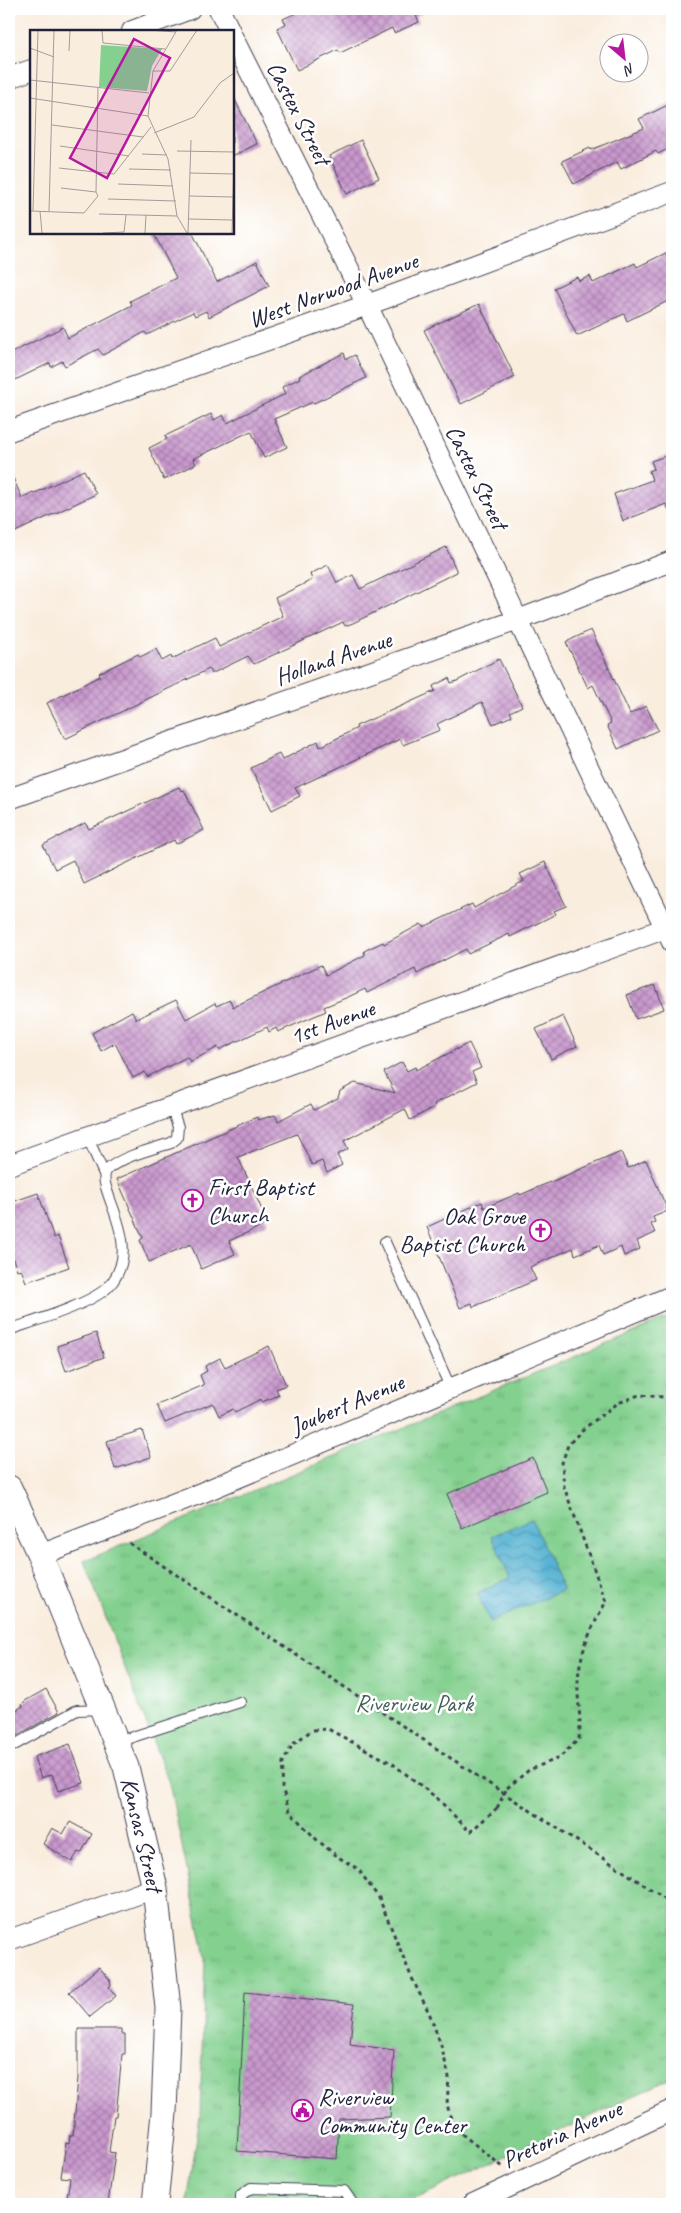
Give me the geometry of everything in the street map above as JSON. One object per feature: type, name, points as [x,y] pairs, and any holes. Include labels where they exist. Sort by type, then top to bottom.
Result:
[{"type":"street","points":[[135,30],[190,9]]},
{"type":"street","points":[[219,9],[230,30]]},
{"type":"street","name":"Castex Street","points":[[234,40],[367,305],[670,932]]},
{"type":"street","points":[[9,78],[30,70]]},
{"type":"street","name":"West Norwood Avenue","points":[[9,432],[367,305],[672,192]]},
{"type":"street","name":"Holland Avenue","points":[[9,799],[518,620],[672,561]]},
{"type":"street","name":"1st Avenue","points":[[9,1165],[171,1106],[670,932]]},
{"type":"street","name":"Joubert Avenue","points":[[40,1555],[201,1493],[672,1296]]},
{"type":"street","name":"Kansas Street","points":[[9,1488],[40,1555],[126,1767],[154,1888],[168,2008],[164,2113],[155,2204]]},
{"type":"street","points":[[9,1940],[154,1888]]},
{"type":"street","name":"Pretoria Avenue","points":[[473,2204],[672,2110]]},
{"type":"lane","points":[[104,1174],[108,1169],[121,1162],[171,1143],[177,1138],[178,1127],[171,1106]]},
{"type":"lane","points":[[9,1330],[99,1294],[109,1286],[122,1262],[124,1247],[120,1227],[104,1182],[104,1174],[87,1136]]},
{"type":"lane","points":[[385,1242],[450,1389]]},
{"type":"lane","points":[[116,1743],[240,1702]]},
{"type":"lane","points":[[9,1748],[78,1710],[102,1709]]},
{"type":"lane","points":[[241,2204],[241,2195],[251,2188],[344,2192],[353,2204]]},
{"type":"path","points":[[519,2182],[453,2127],[447,2104],[449,2077],[441,2046],[430,2015],[411,1976],[379,1898],[358,1869],[338,1857],[316,1839],[290,1812],[282,1788],[282,1762],[293,1744],[312,1730],[328,1729],[393,1764],[438,1798],[470,1832],[497,1808],[507,1788],[529,1770],[559,1758],[579,1740],[582,1722],[578,1682],[581,1659],[596,1619],[606,1602],[564,1487],[562,1463],[568,1445],[582,1430],[612,1408],[639,1395],[663,1397],[672,1403]]},
{"type":"path","points":[[108,1529],[473,1773],[672,1903]]},
{"type":"green space","name":"Riverview Park","points":[[672,1316],[672,2078],[405,2204],[187,2204],[200,2116],[205,1957],[169,1783],[84,1561]]},
{"type":"water","points":[[532,1519],[563,1590],[490,1622],[477,1593],[510,1578],[492,1536]]},
{"type":"building","points":[[305,9],[432,9],[416,16],[419,22],[394,33],[392,28],[340,53],[338,50],[297,70],[277,28],[286,24],[283,19]]},
{"type":"building","points":[[234,98],[257,144],[234,155]]},
{"type":"building","points":[[672,103],[672,147],[658,154],[656,151],[621,169],[617,162],[574,184],[562,161],[590,148],[591,150],[644,128],[639,119]]},
{"type":"building","points":[[361,140],[379,178],[347,194],[329,156]]},
{"type":"building","points":[[154,234],[193,234],[217,282],[257,261],[269,286],[209,317],[206,311],[195,316],[193,312],[147,335],[145,332],[103,355],[98,349],[65,366],[62,361],[51,367],[50,363],[9,383],[9,354],[63,327],[68,338],[132,305],[130,301],[176,278]]},
{"type":"building","points":[[672,250],[672,299],[627,321],[624,314],[577,336],[554,288],[577,277],[579,281],[590,276],[593,283],[635,263],[637,267]]},
{"type":"building","points":[[479,304],[515,377],[461,404],[424,330]]},
{"type":"building","points":[[344,353],[346,359],[355,355],[366,378],[314,403],[274,419],[287,447],[264,458],[251,431],[193,459],[196,464],[164,480],[149,448],[167,439],[165,436],[211,414],[214,420],[223,415],[227,423],[285,394],[282,387]]},
{"type":"building","points":[[672,454],[672,513],[670,513],[666,504],[623,521],[614,494],[652,480],[649,471],[654,469],[651,461]]},
{"type":"building","points":[[9,469],[22,498],[84,470],[96,494],[9,535]]},
{"type":"building","points":[[446,547],[457,572],[353,623],[345,626],[343,622],[254,664],[248,656],[211,674],[209,669],[65,739],[47,703],[100,676],[99,673],[138,654],[140,657],[156,649],[162,661],[171,656],[172,659],[215,638],[219,647],[283,616],[275,598],[312,580],[310,574],[328,565],[337,583],[353,575],[360,589]]},
{"type":"building","points":[[591,630],[630,714],[646,706],[658,730],[618,749],[607,725],[611,723],[593,685],[588,688],[566,642]]},
{"type":"building","points":[[499,659],[522,706],[510,712],[512,716],[493,724],[482,702],[437,724],[440,730],[403,745],[400,739],[295,788],[300,796],[272,810],[251,768],[279,754],[282,760],[318,741],[320,747],[357,728],[356,726],[435,691],[433,686],[449,678],[451,683],[457,681]]},
{"type":"building","points":[[179,787],[181,791],[184,790],[204,830],[176,844],[174,840],[84,884],[73,860],[55,869],[43,845],[85,823],[89,829]]},
{"type":"building","points":[[545,862],[566,906],[554,911],[556,914],[510,937],[509,934],[468,954],[466,949],[417,974],[415,969],[367,993],[365,989],[324,1007],[326,1011],[278,1032],[276,1028],[269,1032],[267,1027],[219,1050],[218,1047],[190,1062],[187,1057],[147,1077],[145,1072],[133,1078],[115,1043],[101,1051],[92,1033],[132,1011],[136,1019],[176,1000],[186,1019],[215,1003],[216,1006],[230,1000],[233,1007],[321,965],[326,975],[365,955],[364,951],[383,942],[384,944],[421,924],[424,927],[472,904],[474,908],[524,881],[520,874]]},
{"type":"building","points":[[655,985],[664,1009],[636,1019],[627,995]]},
{"type":"building","points":[[563,1016],[577,1046],[551,1059],[536,1029]]},
{"type":"building","points":[[469,1043],[481,1068],[472,1072],[477,1082],[434,1104],[435,1107],[410,1120],[405,1109],[344,1141],[348,1149],[337,1155],[342,1165],[327,1173],[322,1161],[312,1165],[297,1134],[238,1157],[268,1223],[229,1241],[235,1254],[201,1269],[191,1244],[149,1262],[140,1240],[143,1238],[117,1179],[257,1117],[258,1120],[275,1115],[278,1121],[311,1104],[314,1110],[338,1098],[340,1091],[355,1083],[395,1093],[384,1072],[402,1062],[407,1071],[415,1067],[416,1070]]},
{"type":"building","name":"Oak Grove Baptist Church","points":[[621,1152],[628,1168],[646,1160],[668,1211],[653,1217],[655,1222],[651,1224],[655,1233],[637,1241],[640,1249],[624,1256],[621,1247],[603,1255],[599,1245],[575,1255],[573,1248],[530,1267],[536,1280],[473,1307],[472,1303],[460,1308],[427,1227],[482,1202],[484,1208],[519,1193],[520,1195]]},
{"type":"building","points":[[38,1193],[54,1238],[58,1236],[69,1267],[26,1282],[21,1269],[17,1270],[9,1248],[9,1203]]},
{"type":"building","points":[[96,1333],[104,1357],[66,1371],[57,1346]]},
{"type":"building","points":[[269,1346],[286,1385],[276,1389],[279,1395],[262,1402],[261,1399],[235,1412],[233,1409],[219,1416],[213,1403],[165,1423],[157,1405],[204,1385],[200,1375],[207,1371],[205,1366],[220,1358],[225,1367]]},
{"type":"building","points":[[142,1430],[151,1457],[115,1469],[107,1441]]},
{"type":"building","points":[[533,1458],[547,1492],[462,1528],[447,1494]]},
{"type":"building","points":[[46,1689],[59,1712],[9,1740],[9,1714],[23,1706],[22,1704],[25,1701]]},
{"type":"building","points":[[70,1744],[84,1783],[58,1791],[52,1774],[41,1778],[34,1757]]},
{"type":"building","points":[[70,1822],[92,1834],[81,1853],[78,1852],[72,1862],[43,1844],[52,1828],[63,1834]]},
{"type":"building","points":[[99,1967],[110,1980],[111,1985],[109,1987],[116,1996],[90,2017],[69,1992]]},
{"type":"building","name":"Riverview Community Center","points":[[245,1992],[354,2004],[350,2044],[394,2050],[390,2117],[339,2119],[337,2159],[237,2151]]},
{"type":"building","points":[[78,2029],[121,2029],[121,2034],[125,2034],[125,2054],[122,2054],[116,2116],[114,2116],[109,2152],[115,2153],[108,2204],[66,2204],[70,2178],[61,2177],[66,2143],[69,2144],[70,2135],[73,2135],[78,2078]]},
{"type":"place","name":"First Baptist Church","points":[[192,1201]]},
{"type":"place","name":"Oak Grove Baptist Church","points":[[541,1230]]},
{"type":"place","name":"Riverview Community Center","points":[[302,2111]]}]
